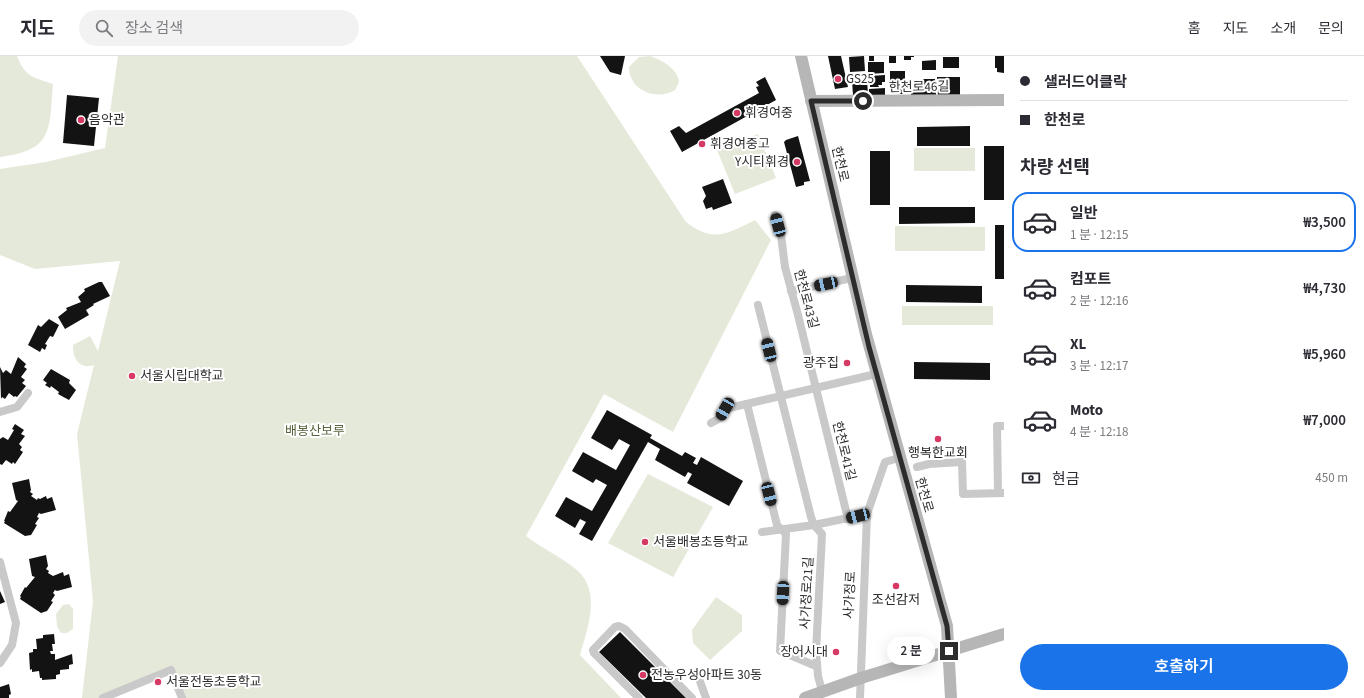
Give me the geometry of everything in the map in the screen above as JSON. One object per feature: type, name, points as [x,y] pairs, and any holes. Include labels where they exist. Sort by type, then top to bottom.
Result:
[{"type":"main road","name":"한천로","points":[[801,56],[852,278],[876,374],[947,626],[951,698]]},
{"type":"main road","name":"한천로46길","points":[[811,101],[1004,100]]},
{"type":"main road","points":[[805,698],[861,678],[1004,634]]},
{"type":"street","name":"한천로43길","points":[[775,215],[791,291],[816,388]]},
{"type":"street","points":[[791,291],[852,278]]},
{"type":"street","points":[[758,306],[814,525]]},
{"type":"street","points":[[711,423],[720,418],[725,409],[876,374]]},
{"type":"street","name":"한천로41길","points":[[816,388],[848,519]]},
{"type":"street","points":[[0,412],[17,406],[28,393]]},
{"type":"street","points":[[746,404],[777,525],[782,529]]},
{"type":"street","points":[[917,467],[929,464],[962,462],[963,494],[1001,493],[1001,426]]},
{"type":"street","name":"한천로41길","points":[[867,514],[885,462],[899,458]]},
{"type":"street","points":[[762,532],[814,525],[867,514]]},
{"type":"street","name":"사가정로","points":[[860,698],[867,514]]},
{"type":"street","name":"사가정로21길","points":[[814,525],[822,534],[816,666],[822,691]]},
{"type":"street","name":"사가정로21길","points":[[782,529],[786,534],[780,651],[816,666]]},
{"type":"street","points":[[0,562],[16,623],[12,645],[0,663]]},
{"type":"street","points":[[639,698],[594,653],[593,650],[615,627],[619,626],[625,629],[692,698]]},
{"type":"street","points":[[103,698],[171,670],[182,698]]},
{"type":"street","points":[[697,673],[706,698]]},
{"type":"green space","points":[[0,56],[17,56],[27,73],[35,78],[53,84],[51,114],[45,135],[39,143],[30,149],[18,154],[0,157]]},
{"type":"green space","name":"배봉산보루","points":[[118,56],[577,56],[686,222],[704,233],[720,234],[736,229],[755,220],[771,240],[673,432],[604,394],[526,536],[561,558],[579,572],[586,581],[591,601],[589,624],[580,655],[621,698],[182,698],[168,675],[105,698],[82,698],[93,601],[77,434],[94,365],[85,366],[78,362],[74,354],[73,345],[90,336],[98,351],[120,261],[35,269],[0,255],[0,169],[46,162],[105,148]]},
{"type":"green space","points":[[650,56],[668,65],[678,77],[679,82],[675,90],[668,93],[653,94],[645,92],[634,82],[630,75],[629,67],[639,57]]},
{"type":"green space","points":[[758,134],[776,178],[735,194],[717,150]]},
{"type":"green space","points":[[914,148],[975,148],[975,171],[914,171]]},
{"type":"green space","points":[[895,226],[985,227],[985,251],[895,251]]},
{"type":"green space","points":[[902,306],[993,306],[993,325],[902,325]]},
{"type":"green space","points":[[648,474],[713,507],[673,577],[608,543]]},
{"type":"green space","points":[[716,597],[742,615],[742,631],[710,660],[693,643],[692,630]]},
{"type":"green space","points":[[69,604],[73,609],[73,629],[67,633],[61,633],[57,626],[56,614],[63,605]]},
{"type":"building","points":[[600,56],[625,56],[621,75],[610,72]]},
{"type":"building","points":[[828,56],[841,56],[848,87],[835,89]]},
{"type":"building","points":[[864,56],[865,71],[850,72],[849,57]]},
{"type":"building","points":[[869,56],[874,56],[874,61],[869,61]]},
{"type":"building","points":[[889,56],[896,56],[896,63],[889,63]]},
{"type":"building","points":[[904,56],[914,57],[911,57],[911,60],[904,60]]},
{"type":"building","points":[[995,56],[1004,56],[1004,73],[997,72],[997,68],[995,68]]},
{"type":"building","points":[[943,57],[959,57],[959,68],[943,68]]},
{"type":"building","points":[[936,60],[936,70],[922,70],[922,61]]},
{"type":"building","points":[[868,62],[884,62],[884,73],[868,74]]},
{"type":"building","points":[[890,71],[905,71],[905,94],[890,94]]},
{"type":"building","points":[[885,75],[885,82],[882,82],[882,85],[878,85],[879,87],[870,87],[870,76]]},
{"type":"building","name":"휘경여중","points":[[765,77],[776,100],[682,152],[670,131],[679,126],[686,133],[759,93],[756,87],[759,86],[756,82]]},
{"type":"building","points":[[937,77],[960,77],[960,96],[938,96]]},
{"type":"building","points":[[914,79],[935,79],[936,95],[911,95],[911,87],[914,87]]},
{"type":"building","points":[[867,80],[868,94],[853,95],[852,81]]},
{"type":"building","points":[[885,88],[885,95],[869,95],[869,89]]},
{"type":"building","name":"음악관","points":[[67,95],[99,98],[94,146],[63,143]]},
{"type":"building","points":[[970,126],[970,146],[917,146],[917,127]]},
{"type":"building","name":"Y시티휘경","points":[[798,136],[810,181],[804,182],[804,185],[796,187],[784,142]]},
{"type":"building","points":[[984,146],[1004,146],[1004,200],[984,200]]},
{"type":"building","points":[[870,151],[890,151],[890,205],[870,205]]},
{"type":"building","points":[[723,179],[732,203],[713,210],[712,207],[706,209],[703,201],[706,196],[702,187]]},
{"type":"building","points":[[899,207],[975,207],[975,223],[899,224]]},
{"type":"building","points":[[995,225],[1004,225],[1004,279],[995,279]]},
{"type":"building","points":[[102,282],[110,296],[93,304],[94,305],[86,310],[89,315],[65,329],[58,317],[67,310],[66,308],[81,302],[78,297],[85,291],[84,289]]},
{"type":"building","points":[[906,285],[982,286],[982,303],[906,302]]},
{"type":"building","points":[[49,319],[59,325],[53,337],[50,336],[45,344],[47,345],[45,350],[42,348],[40,352],[28,345],[38,325],[41,327]]},
{"type":"building","points":[[18,357],[26,364],[24,367],[27,369],[21,377],[25,380],[22,383],[26,386],[17,397],[14,397],[9,393],[5,399],[2,397],[1,399],[0,367],[3,373],[6,370],[11,374]]},
{"type":"building","points":[[914,362],[990,363],[990,380],[914,379]]},
{"type":"building","points":[[51,369],[70,380],[69,383],[76,390],[69,400],[58,394],[59,392],[51,386],[50,388],[45,385],[47,383],[43,380]]},
{"type":"building","points":[[607,410],[652,435],[650,438],[682,456],[685,452],[696,458],[693,463],[697,465],[701,457],[743,481],[729,506],[687,483],[692,474],[688,472],[685,477],[655,460],[660,449],[648,442],[592,541],[579,534],[586,522],[580,519],[575,528],[555,516],[566,497],[592,511],[607,485],[596,479],[593,483],[572,471],[583,452],[616,470],[630,445],[619,439],[612,450],[591,438]]},
{"type":"building","points":[[15,424],[24,430],[21,434],[25,436],[19,444],[22,447],[20,450],[23,452],[15,464],[13,462],[12,464],[6,460],[2,465],[0,464],[0,439],[3,437],[8,440],[14,430],[12,429]]},
{"type":"building","points":[[29,479],[30,492],[33,494],[31,496],[37,500],[38,498],[40,499],[46,496],[47,499],[52,497],[56,510],[41,514],[39,513],[37,517],[39,518],[35,524],[37,525],[31,535],[25,536],[4,523],[4,521],[8,511],[10,512],[18,501],[16,500],[12,483]]},
{"type":"building","points":[[46,555],[48,566],[46,569],[49,571],[48,573],[53,576],[63,572],[64,576],[69,574],[72,587],[57,591],[55,590],[53,593],[55,595],[51,601],[53,602],[47,611],[41,613],[20,599],[20,596],[25,587],[26,588],[35,577],[32,576],[29,559]]},
{"type":"building","points":[[0,591],[5,602],[0,604]]},
{"type":"building","name":"전농우성아파트 30동","points":[[620,632],[686,698],[646,698],[599,652]]},
{"type":"building","points":[[54,634],[55,644],[52,644],[53,651],[50,651],[51,654],[55,654],[55,660],[72,654],[73,664],[69,665],[69,669],[60,670],[60,674],[56,675],[56,679],[42,680],[42,678],[40,678],[39,671],[32,672],[32,669],[30,670],[29,653],[33,652],[33,649],[37,649],[36,639],[43,638],[43,635]]},
{"type":"building","points":[[9,684],[11,694],[9,695],[9,698],[0,698],[0,687]]},
{"type":"place","name":"GS25","points":[[838,79]]},
{"type":"place","name":"휘경여중","points":[[737,113]]},
{"type":"place","name":"음악관","points":[[81,120]]},
{"type":"place","name":"휘경여중고","points":[[702,144]]},
{"type":"place","name":"Y시티휘경","points":[[797,162]]},
{"type":"place","name":"광주집","points":[[847,363]]},
{"type":"place","name":"서울시립대학교","points":[[132,376]]},
{"type":"place","name":"행복한교회","points":[[938,439]]},
{"type":"place","name":"서울배봉초등학교","points":[[645,542]]},
{"type":"place","name":"조선감저","points":[[896,586]]},
{"type":"place","name":"장어시대","points":[[836,652]]},
{"type":"place","name":"전농우성아파트 30동","points":[[643,675]]},
{"type":"place","name":"서울전동초등학교","points":[[158,682]]},
{"type":"route","points":[[863,101],[811,101],[869,347],[947,626],[949,651]]}]
